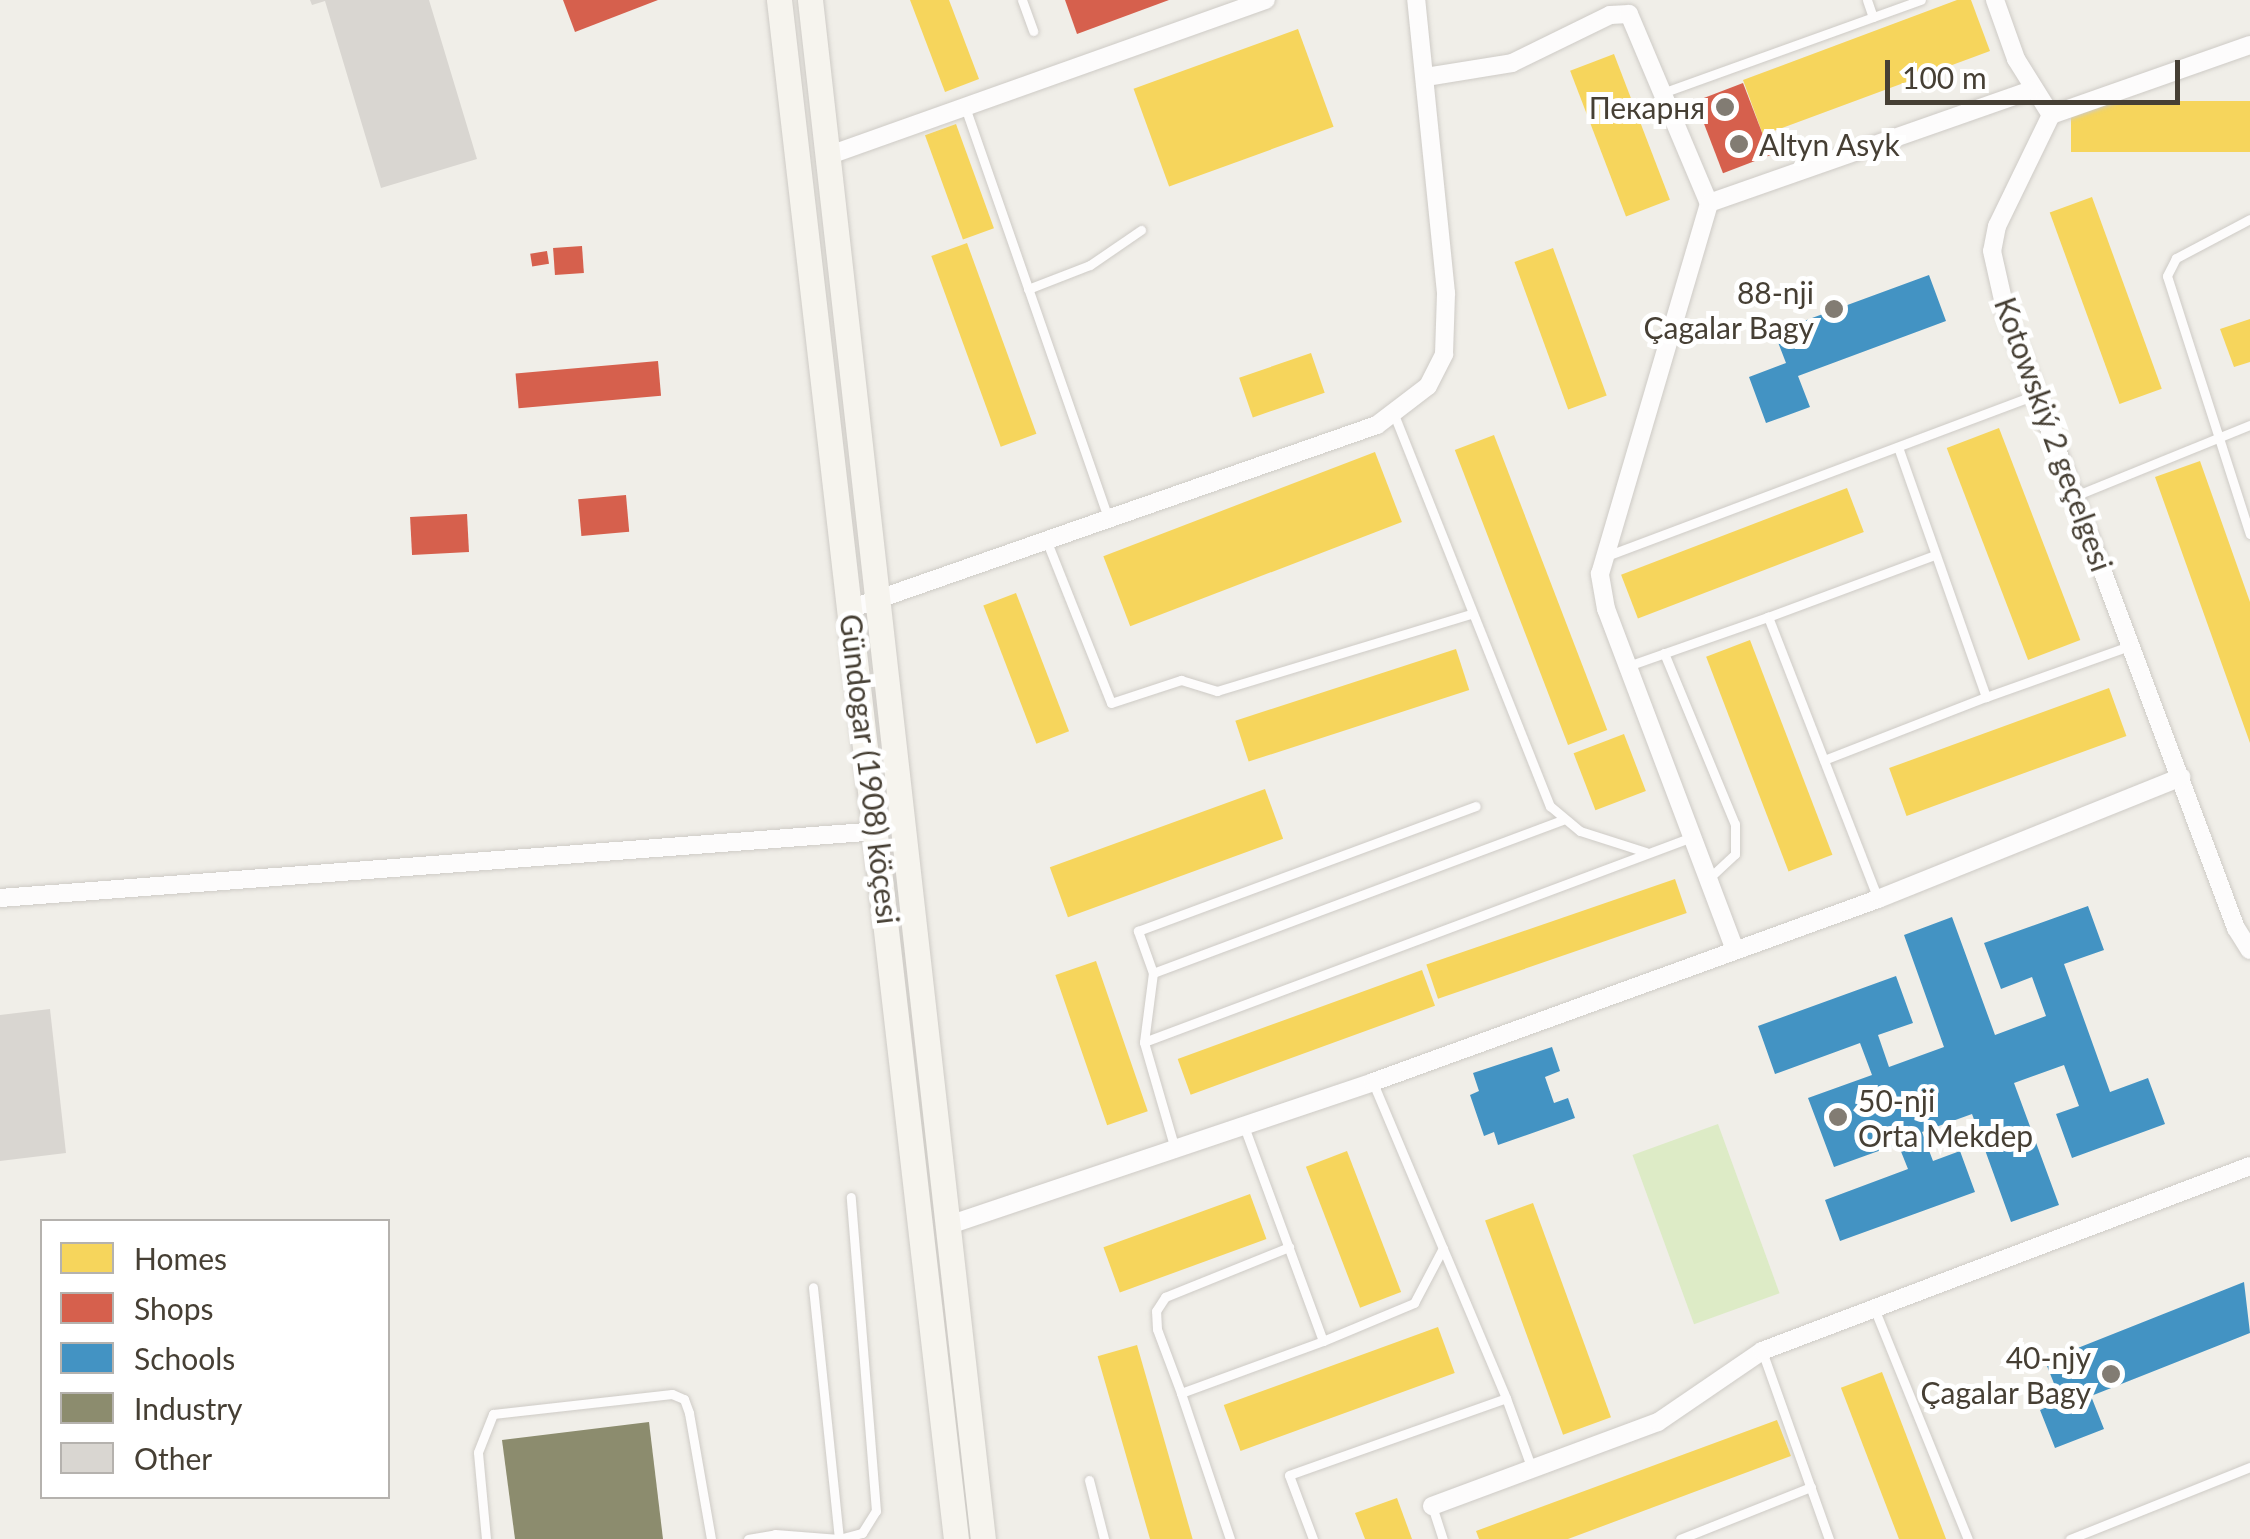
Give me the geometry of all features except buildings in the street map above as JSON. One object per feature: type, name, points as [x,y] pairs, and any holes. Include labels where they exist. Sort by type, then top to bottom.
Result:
[{"type":"main road","name":"Gündogar (1908) köçesi","points":[[780,0],[879,831],[956,1539]]},
{"type":"main road","name":"Gündogar (1908) köçesi","points":[[810,0],[881,602],[983,1539]]},
{"type":"main road","points":[[922,1230],[949,1225]]},
{"type":"street","points":[[828,156],[1266,0]]},
{"type":"street","points":[[850,609],[881,602],[1395,417],[1428,386],[1444,354],[1446,293],[1416,0]]},
{"type":"street","points":[[1995,0],[2031,90],[2051,115],[2250,45]]},
{"type":"street","points":[[1426,77],[1512,63],[1610,15],[1630,14],[1710,203],[1603,557],[1606,608],[1735,950]]},
{"type":"street","points":[[1710,203],[2031,90]]},
{"type":"street","name":"Kotowskiý 2 geçelgesi","points":[[2051,115],[1997,226],[1992,251],[2006,313],[2250,950]]},
{"type":"street","points":[[949,1225],[1373,1082],[1878,899],[2181,777]]},
{"type":"street","points":[[0,898],[879,831]]},
{"type":"street","points":[[1432,1506],[1658,1422],[1762,1351],[2250,1166]]},
{"type":"lane","points":[[1022,0],[1033,31]]},
{"type":"lane","points":[[1867,0],[1873,16]]},
{"type":"lane","points":[[1665,92],[1921,0]]},
{"type":"lane","points":[[965,107],[1109,520]]},
{"type":"lane","points":[[2250,218],[2176,258],[2167,276],[2224,440],[2250,534]]},
{"type":"lane","points":[[1028,288],[1090,265],[1141,230]]},
{"type":"lane","points":[[1603,557],[2037,394]]},
{"type":"lane","points":[[1395,417],[1470,614],[1550,806],[1562,820],[1610,844],[1648,853]]},
{"type":"lane","points":[[2075,496],[2224,440],[2250,425]]},
{"type":"lane","points":[[1898,446],[1986,697]]},
{"type":"lane","points":[[1046,542],[1111,703],[1181,680],[1217,690],[1470,614]]},
{"type":"lane","points":[[1628,666],[1935,555]]},
{"type":"lane","points":[[1768,617],[1878,899]]},
{"type":"lane","points":[[1824,760],[2132,645]]},
{"type":"lane","points":[[1664,653],[1735,824],[1735,854],[1708,879]]},
{"type":"lane","points":[[1175,1149],[1144,1042],[1153,973],[1138,931],[1476,806]]},
{"type":"lane","points":[[1153,973],[1562,820]]},
{"type":"lane","points":[[1144,1042],[1692,837]]},
{"type":"lane","points":[[1373,1082],[1532,1469]]},
{"type":"lane","points":[[1244,1126],[1323,1340]]},
{"type":"lane","points":[[748,1539],[775,1534],[839,1539],[862,1533],[876,1511],[851,1197]]},
{"type":"lane","points":[[1230,1539],[1157,1330],[1156,1311],[1164,1297],[1289,1247]]},
{"type":"lane","points":[[1181,1393],[1414,1303],[1443,1248]]},
{"type":"lane","points":[[813,1287],[839,1539]]},
{"type":"lane","points":[[1874,1308],[1968,1539]]},
{"type":"lane","points":[[1762,1351],[1829,1539]]},
{"type":"lane","points":[[486,1539],[478,1452],[493,1414],[672,1394],[684,1399],[689,1413],[711,1539]]},
{"type":"lane","points":[[1313,1539],[1289,1475],[1506,1398]]},
{"type":"lane","points":[[2070,1539],[2250,1467]]},
{"type":"lane","points":[[1089,1480],[1104,1539]]},
{"type":"lane","points":[[1680,1539],[1812,1487]]},
{"type":"lane","points":[[1432,1506],[1443,1539]]},
{"type":"green space","points":[[1718,1124],[1780,1293],[1694,1324],[1632,1155]]},
{"type":"place","name":"Пекарня","points":[[1725,107]]},
{"type":"place","name":"Altyn Asyk","points":[[1739,144]]},
{"type":"place","name":"88-nji Çagalar Bagy","points":[[1834,309]]},
{"type":"place","name":"50-nji Orta Mekdep","points":[[1838,1117]]},
{"type":"place","name":"40-njy Çagalar Bagy","points":[[2111,1374]]}]
